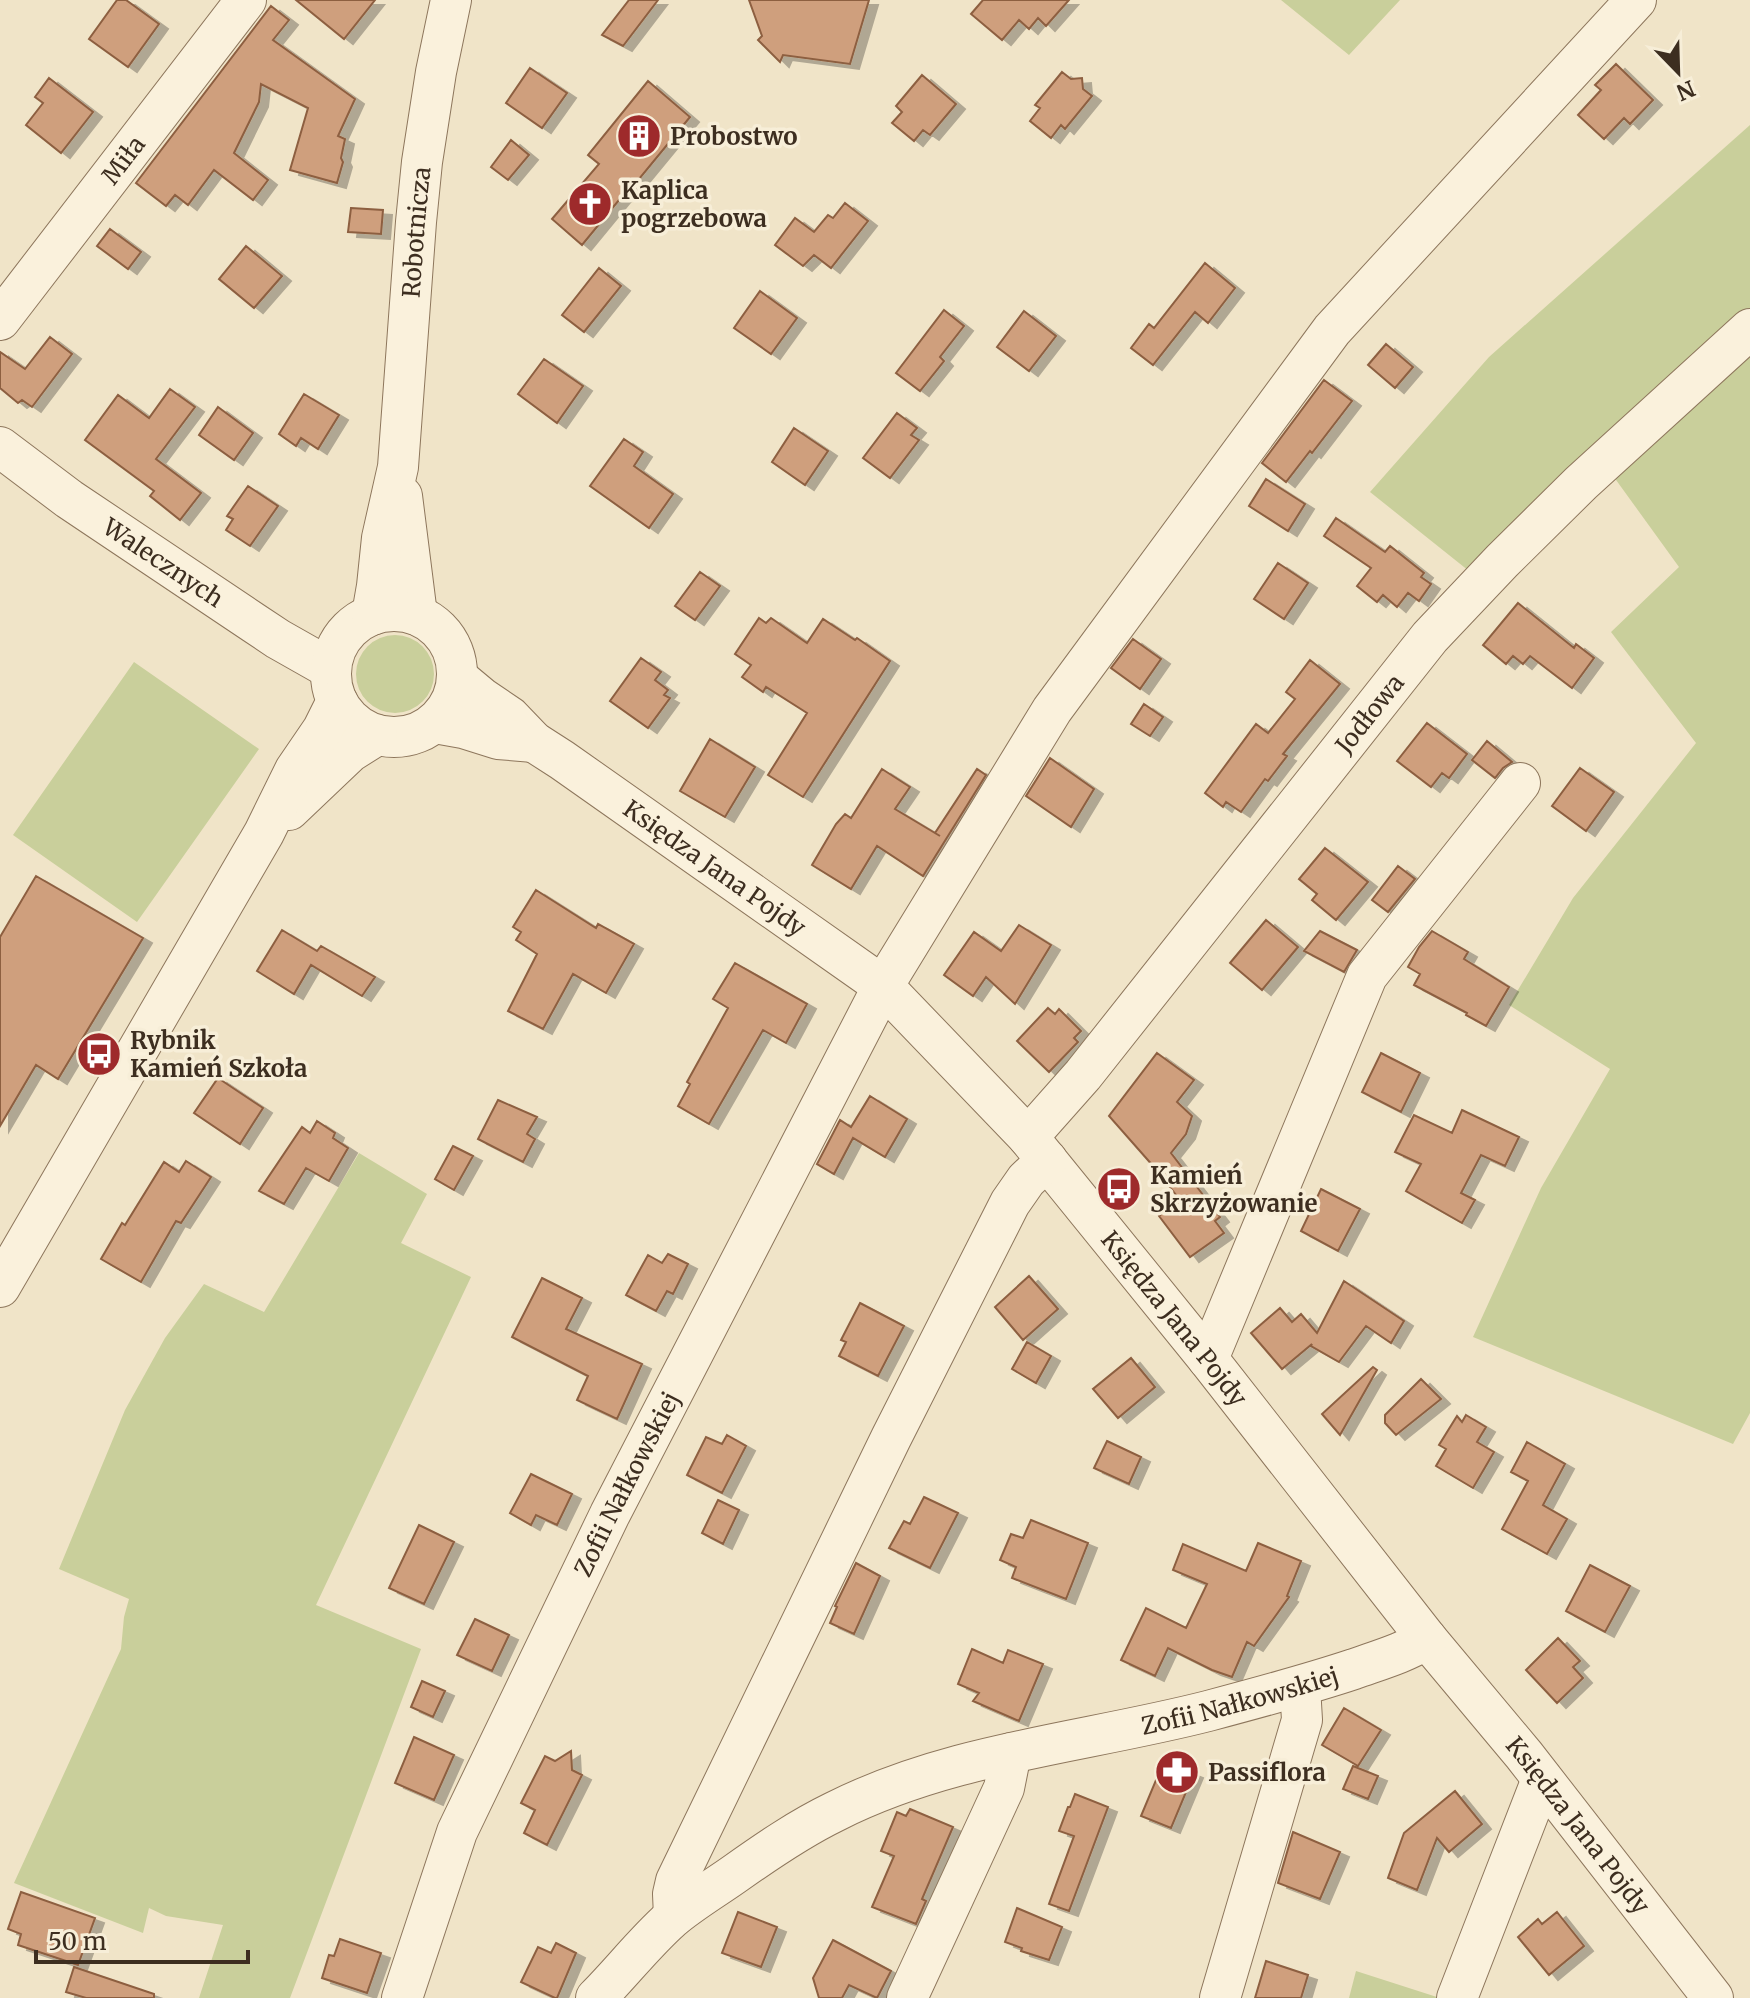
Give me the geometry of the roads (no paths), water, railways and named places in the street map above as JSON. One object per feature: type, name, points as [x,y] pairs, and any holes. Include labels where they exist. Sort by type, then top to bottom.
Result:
[{"type":"street","name":"Miła","points":[[0,320],[246,0]]},
{"type":"street","name":"Robotnicza","points":[[372,615],[382,538],[398,467],[422,162],[451,0]]},
{"type":"street","name":"Zofii Nałkowskiej","points":[[402,1998],[457,1832],[610,1514],[883,986],[1052,710],[1332,330],[1636,0]]},
{"type":"street","name":"Jodłowa","points":[[674,1916],[676,1881],[891,1438],[1010,1203],[1026,1180],[1038,1148],[1083,1075],[1430,637],[1581,483],[1750,329]]},
{"type":"street","name":"Walecznych","points":[[0,447],[69,499],[278,639],[334,685]]},
{"type":"street","name":"Robotnicza","points":[[398,467],[417,615]]},
{"type":"street","points":[[0,1287],[264,833],[295,770],[323,729],[334,685],[335,652],[344,636],[356,623],[372,615],[395,610],[417,615],[435,625],[448,640],[456,658],[458,678],[451,703],[435,723],[407,736],[377,735],[358,726],[349,718],[334,685]]},
{"type":"street","name":"Księdza Jana Pojdy","points":[[458,678],[510,717],[534,742],[883,986],[1038,1148],[1713,1998]]},
{"type":"street","name":"Księdza Jana Pojdy","points":[[435,723],[498,739],[534,742]]},
{"type":"street","points":[[264,833],[338,763],[377,735]]},
{"type":"street","points":[[1208,1359],[1367,976],[1520,783]]},
{"type":"street","name":"Zofii Nałkowskiej","points":[[596,1998],[674,1916],[764,1854],[834,1812],[922,1776],[1300,1687],[1401,1653],[1427,1639]]},
{"type":"street","points":[[1220,1998],[1302,1720],[1300,1687]]},
{"type":"street","points":[[907,1998],[1004,1788],[1011,1753]]},
{"type":"street","points":[[1457,1998],[1542,1779]]},
{"type":"place","name":"Probostwo","points":[[639,136]]},
{"type":"place","name":"Kaplica pogrzebowa","points":[[590,204]]},
{"type":"place","name":"Rybnik Kamień Szkoła","points":[[99,1054]]},
{"type":"place","name":"Kamień Skrzyżowanie","points":[[1119,1189]]},
{"type":"place","name":"Passiflora","points":[[1177,1772]]}]
